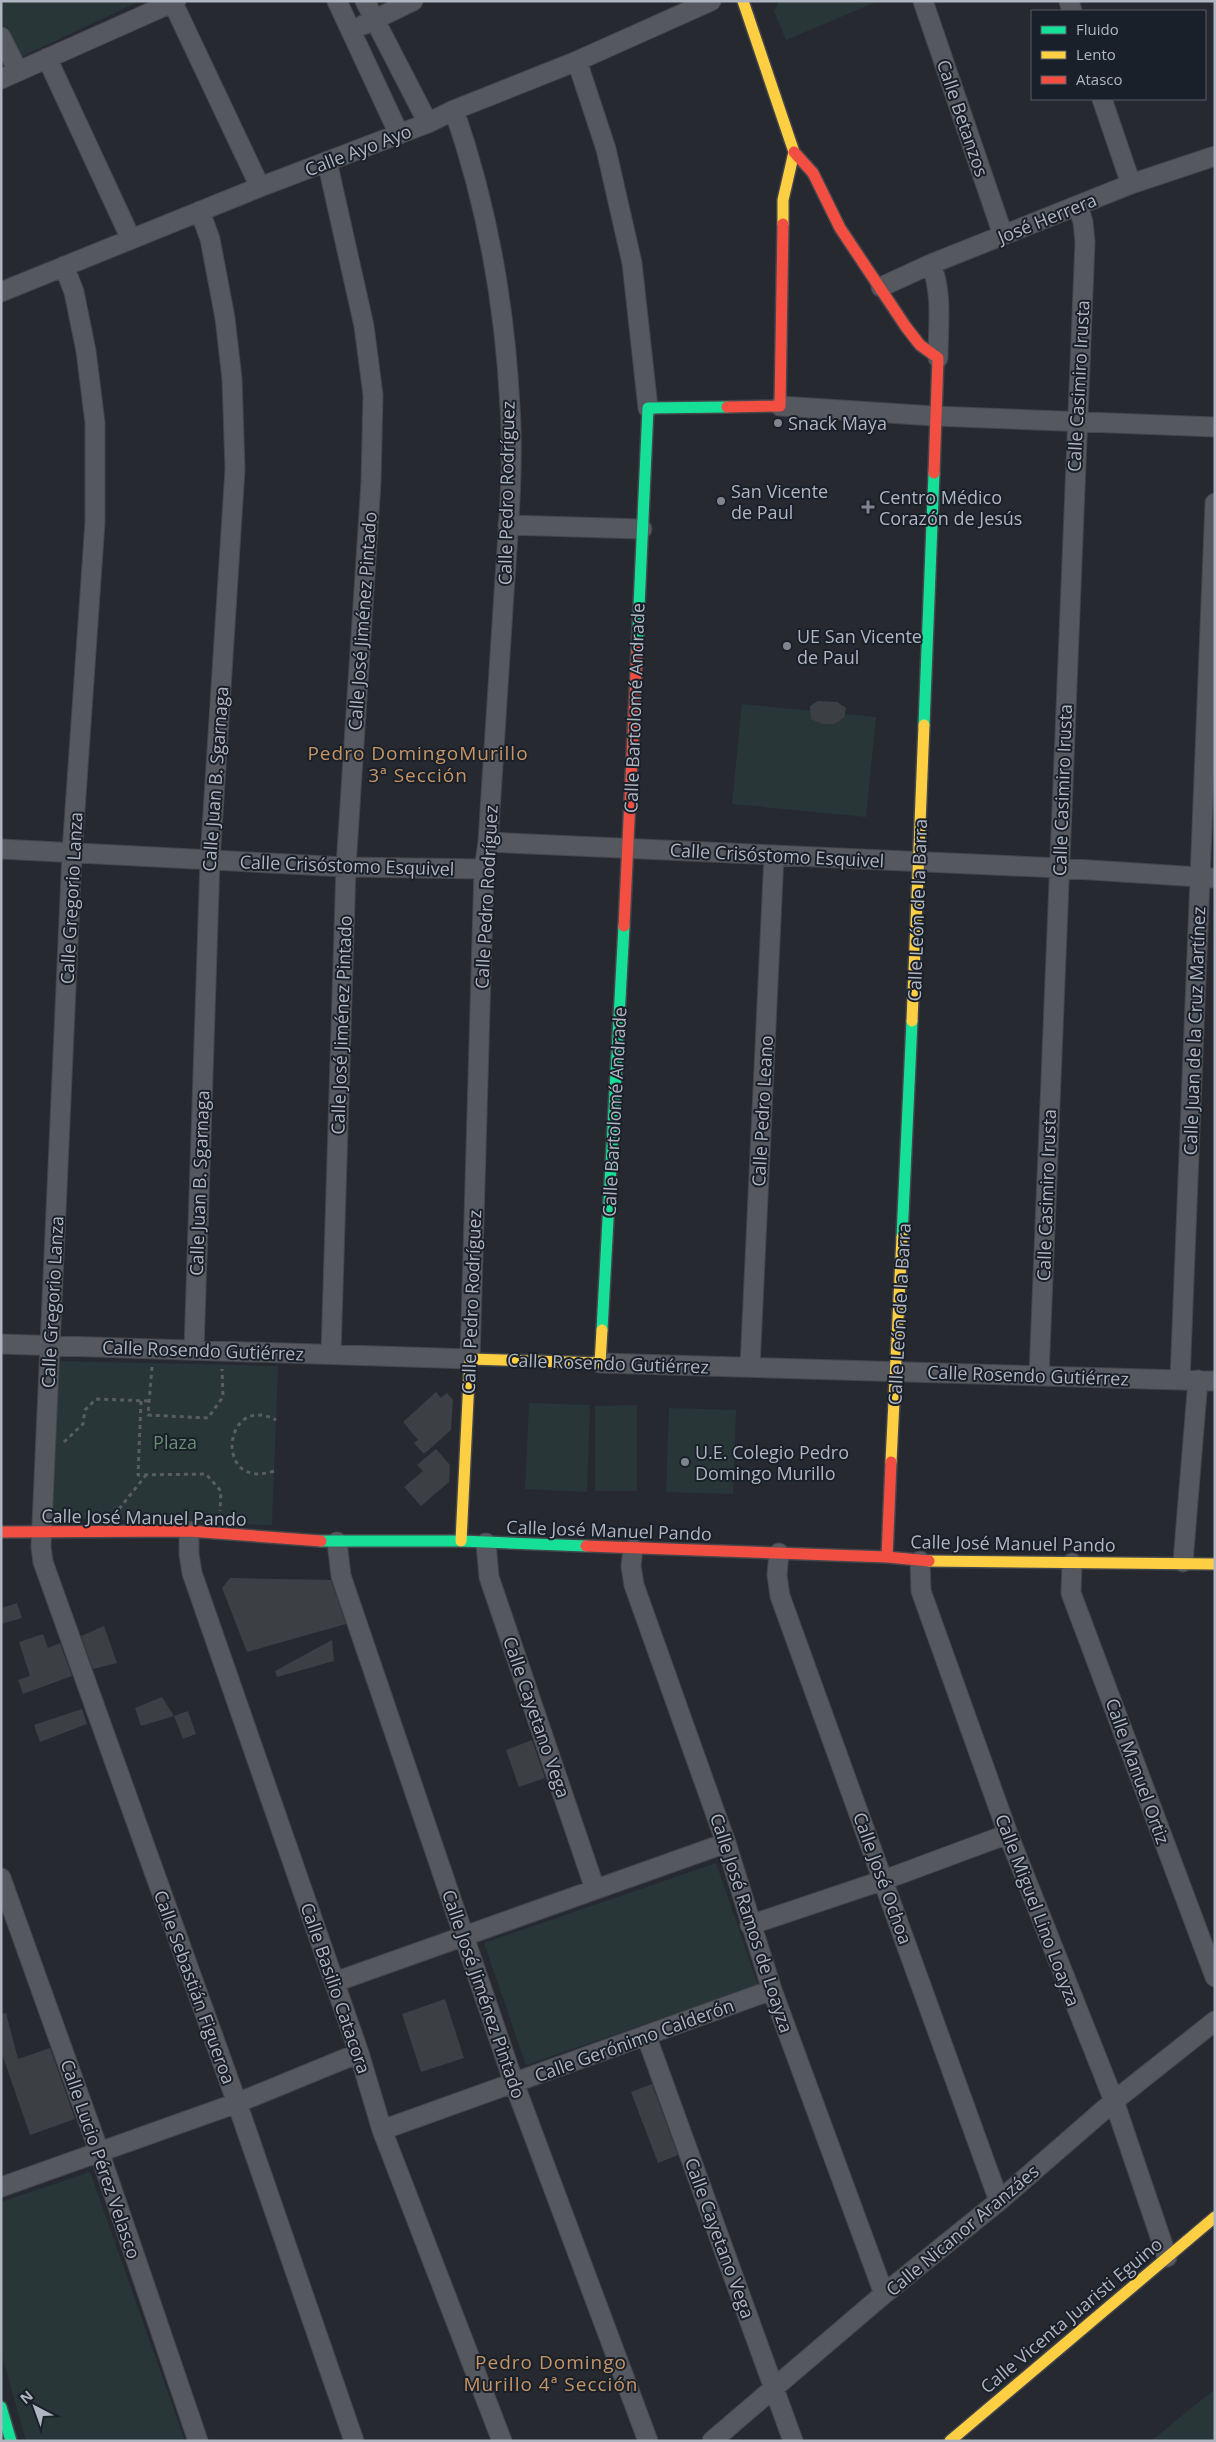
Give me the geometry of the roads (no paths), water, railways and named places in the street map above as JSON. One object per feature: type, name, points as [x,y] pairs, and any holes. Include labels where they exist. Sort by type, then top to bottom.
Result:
[{"type":"street","points":[[337,1],[400,134]]},
{"type":"street","points":[[365,1],[428,123]]},
{"type":"street","points":[[350,30],[413,1]]},
{"type":"street","name":"Calle Ayo Ayo","points":[[1,292],[260,187],[428,123],[454,110],[578,61],[711,1]]},
{"type":"street","points":[[744,1],[794,152],[783,200],[780,406]]},
{"type":"street","name":"Calle Betanzos","points":[[923,1],[1003,235]]},
{"type":"street","points":[[1,37],[10,75],[174,2],[260,187]]},
{"type":"street","points":[[47,58],[131,239]]},
{"type":"street","name":"Calle Bartolomé Andrade","points":[[578,61],[606,149],[632,263],[648,408],[628,848],[600,1363]]},
{"type":"street","points":[[1102,100],[1132,184]]},
{"type":"street","name":"Calle Pedro Rodríguez","points":[[454,110],[474,170],[490,244],[501,314],[510,408],[508,525],[488,842],[484,869],[470,1359],[461,1541]]},
{"type":"street","points":[[794,152],[803,158],[858,259],[881,287],[914,339],[928,354],[938,358]]},
{"type":"street","name":"José Herrera","points":[[881,287],[931,264],[1132,184],[1215,156]]},
{"type":"street","name":"Calle José Jiménez Pintado","points":[[327,161],[364,326],[373,395],[372,482],[346,866],[331,1354]]},
{"type":"street","name":"Calle Casimiro Irusta","points":[[1039,1375],[1076,420],[1085,242],[1083,222],[1078,206]]},
{"type":"street","name":"Calle Juan B. Sgarnaga","points":[[194,1350],[210,860],[235,469],[232,379],[225,318],[210,239],[200,211]]},
{"type":"street","name":"Calle León de la Barra","points":[[887,1557],[919,861],[934,416],[938,358],[939,295],[931,264]]},
{"type":"street","name":"Calle Gregorio Lanza","points":[[42,1533],[72,853],[96,522],[95,423],[74,292],[64,266]]},
{"type":"street","points":[[648,408],[780,406],[934,416],[1076,420],[1215,427]]},
{"type":"street","name":"Calle Juan de la Cruz Martínez","points":[[1182,1562],[1198,1380],[1215,503]]},
{"type":"street","points":[[508,525],[642,529]]},
{"type":"street","name":"Calle Crisóstomo Esquivel","points":[[488,842],[919,861],[1208,877]]},
{"type":"street","name":"Calle Crisóstomo Esquivel","points":[[1,849],[346,866],[484,869]]},
{"type":"street","name":"Calle Pedro Leano","points":[[750,1368],[774,855]]},
{"type":"street","name":"Calle Rosendo Gutiérrez","points":[[1,1344],[1198,1380]]},
{"type":"street","name":"Calle José Manuel Pando","points":[[1,1532],[189,1531],[337,1542],[461,1541],[486,1544],[887,1557],[920,1561],[1182,1562],[1215,1564]]},
{"type":"street","name":"Calle Basilio Catacora","points":[[189,1531],[188,1554],[192,1574],[335,1982],[382,2130],[502,2441]]},
{"type":"street","name":"Calle Sebastián Figueroa","points":[[42,1533],[43,1562],[237,2103],[354,2441]]},
{"type":"street","name":"Calle José Jiménez Pintado","points":[[337,1542],[341,1576],[463,1936],[514,2083],[648,2441]]},
{"type":"street","name":"Calle Cayetano Vega","points":[[486,1544],[489,1577],[595,1889]]},
{"type":"street","name":"Calle José Ramos de Loayza","points":[[633,1549],[630,1566],[634,1585],[726,1843],[750,1925],[772,1990],[884,2294]]},
{"type":"street","name":"Calle José Ochoa","points":[[779,1553],[777,1575],[780,1596],[999,2202]]},
{"type":"street","name":"Calle Miguel Lino Loayza","points":[[920,1561],[921,1591],[1008,1834],[1114,2101],[1166,2257]]},
{"type":"street","name":"Calle Manuel Ortiz","points":[[1072,1563],[1071,1593],[1215,1978]]},
{"type":"street","points":[[750,1925],[884,1880],[1008,1834]]},
{"type":"street","points":[[335,1982],[726,1843]]},
{"type":"street","name":"Calle Lucio Pérez Velasco","points":[[1,1878],[100,2154],[198,2441]]},
{"type":"street","name":"Calle Gerónimo Calderón","points":[[382,2130],[772,1990]]},
{"type":"street","name":"Calle Nicanor Aranzáes","points":[[712,2441],[884,2294],[999,2202],[1114,2101],[1215,2021]]},
{"type":"street","name":"Calle Cayetano Vega","points":[[646,2035],[794,2441]]},
{"type":"street","points":[[1,2187],[100,2154],[237,2103],[359,2053]]},
{"type":"street","name":"Calle Vicenta Juaristi Eguino","points":[[950,2441],[1215,2217]]},
{"type":"street","points":[[1,2407],[11,2441]]},
{"type":"place","name":"Snack Maya","points":[[778,423]]},
{"type":"place","name":"San Vicente de Paul","points":[[721,501]]},
{"type":"place","name":"Centro Médico Corazón de Jesús","points":[[868,507]]},
{"type":"place","name":"UE San Vicente de Paul","points":[[787,646]]},
{"type":"place","name":"U.E. Colegio Pedro Domingo Murillo","points":[[685,1462]]},
{"type":"district","name":"Pedro DomingoMurillo 3ª Sección","points":[[418,764]]},
{"type":"district","name":"Pedro Domingo Murillo 4ª Sección","points":[[551,2373]]},
{"type":"park label","name":"Plaza","points":[[175,1442]]}]
